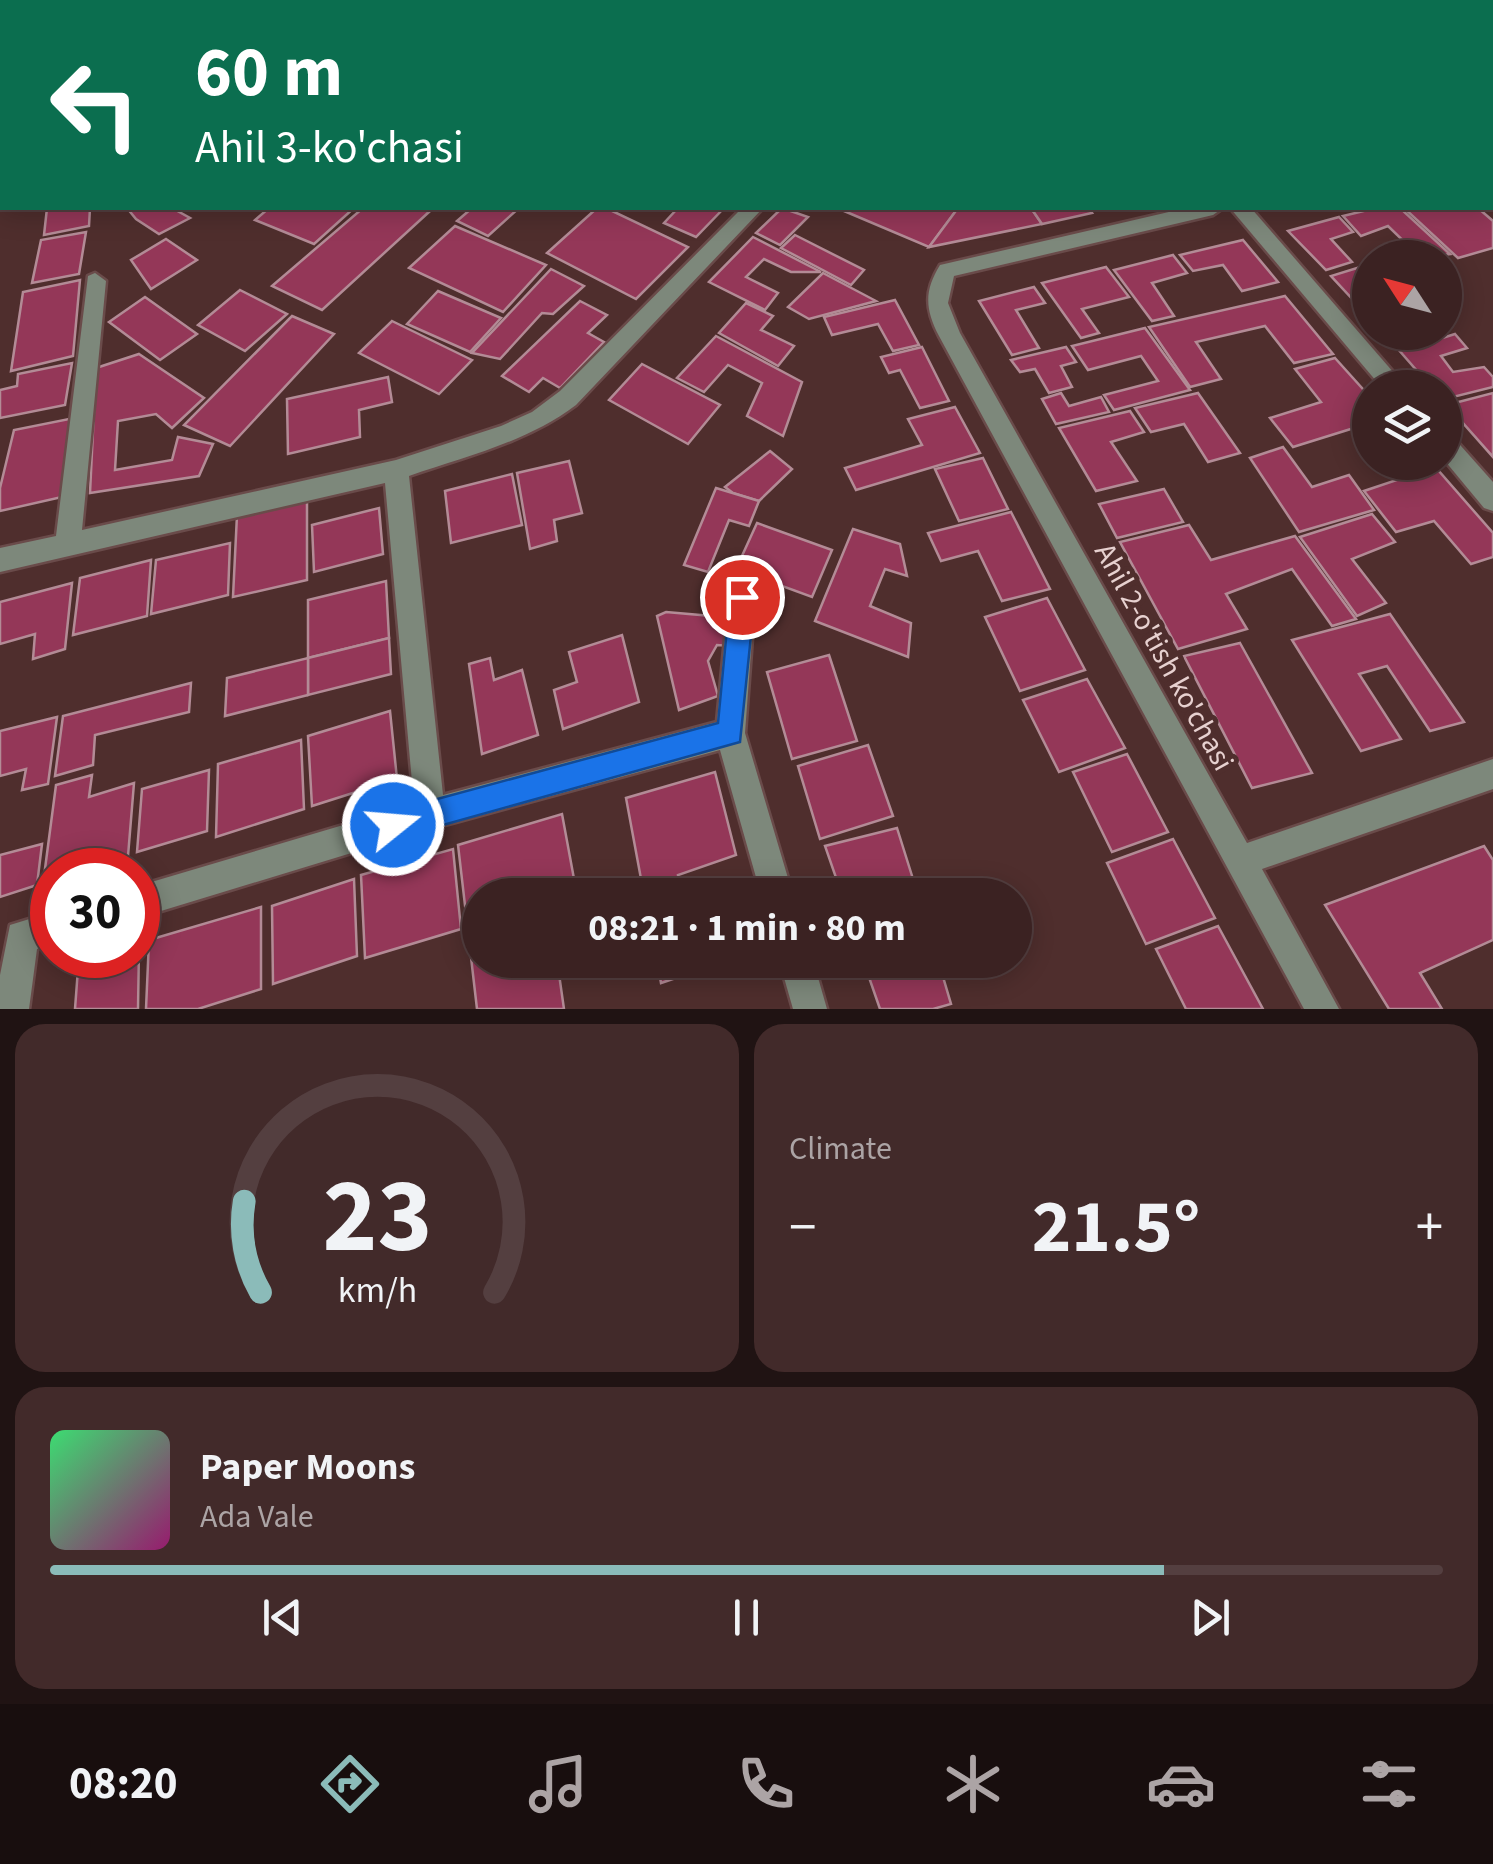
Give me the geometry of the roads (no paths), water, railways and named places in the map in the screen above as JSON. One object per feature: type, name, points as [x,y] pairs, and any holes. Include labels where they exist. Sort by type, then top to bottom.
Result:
[{"type":"street","points":[[0,560],[396,470],[540,419],[568,398],[751,210]]},
{"type":"street","name":"Ahil 2-o'tish ko'chasi","points":[[1205,210],[947,270],[935,299],[950,336],[1322,1009]]},
{"type":"street","points":[[1242,210],[1380,370]]},
{"type":"street","points":[[68,544],[95,281]]},
{"type":"street","points":[[1462,464],[1493,500]]},
{"type":"street","points":[[396,470],[430,814]]},
{"type":"street","points":[[742,597],[730,732],[772,878]]},
{"type":"street","points":[[160,895],[430,814],[730,732]]},
{"type":"street","points":[[1240,862],[1493,774]]},
{"type":"street","points":[[12,1009],[30,954]]},
{"type":"street","points":[[801,978],[810,1009]]}]
